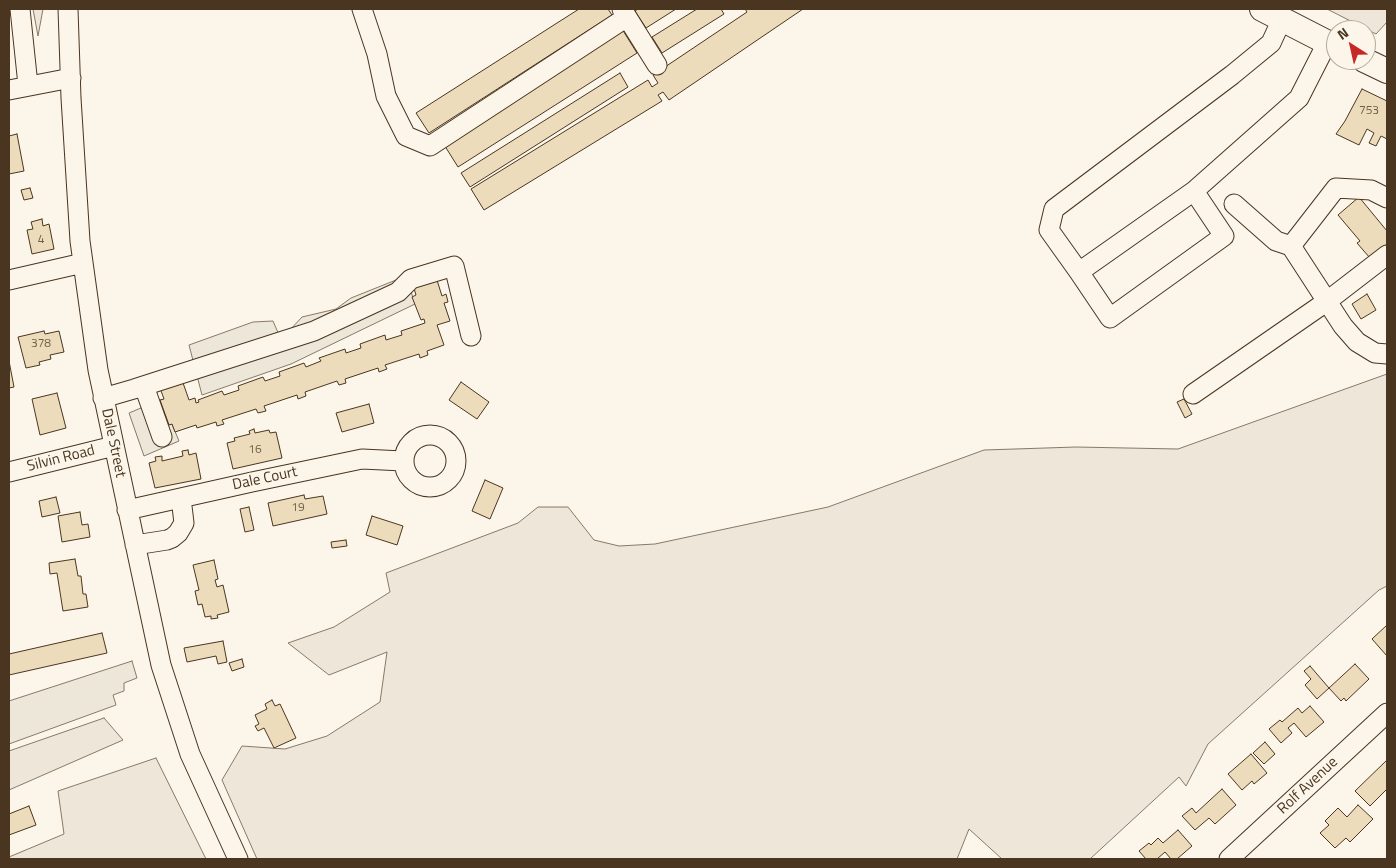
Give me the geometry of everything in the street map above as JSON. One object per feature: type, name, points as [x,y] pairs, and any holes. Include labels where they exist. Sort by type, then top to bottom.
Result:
[{"type":"main road","points":[[1272,12],[1326,42]]},
{"type":"street","points":[[20,9],[28,86]]},
{"type":"street","name":"Dale Street","points":[[68,9],[80,241],[103,398],[161,665],[190,754],[238,859]]},
{"type":"street","points":[[362,9],[377,54],[386,96],[406,136],[430,146],[625,13],[657,64]]},
{"type":"street","points":[[1194,190],[1224,236],[1110,318],[1049,230],[1054,209],[1232,75],[1271,43],[1272,12]]},
{"type":"street","points":[[1079,272],[1194,190],[1299,98],[1326,53]]},
{"type":"street","points":[[9,90],[71,78]]},
{"type":"street","points":[[1291,246],[1336,188],[1371,190],[1387,198]]},
{"type":"street","points":[[1234,204],[1276,241],[1291,246],[1342,326],[1357,342],[1375,353],[1387,354]]},
{"type":"street","points":[[1193,394],[1326,302],[1387,255]]},
{"type":"street","points":[[9,280],[83,263]]},
{"type":"street","points":[[103,398],[314,331],[398,292],[411,278],[454,266],[471,336]]},
{"type":"street","points":[[144,386],[162,437]]},
{"type":"street","name":"Silvin Road","points":[[9,472],[114,446]]},
{"type":"street","name":"Dale Court","points":[[127,510],[362,459],[403,461]]},
{"type":"street","points":[[135,545],[167,540],[178,533],[184,523],[181,498]]},
{"type":"street","name":"Rolf Avenue","points":[[1229,859],[1387,713]]},
{"type":"shaded area","points":[[33,9],[43,9],[38,36]]},
{"type":"shaded area","points":[[1327,9],[1387,9],[1387,22],[1376,34],[1376,20],[1349,20]]},
{"type":"shaded area","points":[[406,276],[415,304],[291,364],[202,395],[189,345],[253,322],[273,321],[279,335],[289,331],[302,317],[336,309],[351,298]]},
{"type":"shaded area","points":[[1387,374],[1387,586],[1379,590],[1208,744],[1186,786],[1179,777],[1090,859],[1002,859],[969,829],[957,859],[257,859],[222,780],[242,746],[285,749],[327,736],[380,702],[387,652],[329,675],[288,643],[334,627],[390,592],[386,573],[518,523],[538,507],[568,507],[594,540],[619,546],[655,544],[828,507],[984,450],[1076,447],[1178,449]]},
{"type":"shaded area","points":[[160,400],[168,424],[172,424],[179,441],[144,456],[129,413]]},
{"type":"shaded area","points":[[132,661],[137,678],[124,683],[124,691],[113,695],[116,705],[9,744],[9,701]]},
{"type":"shaded area","points":[[104,718],[123,740],[9,790],[9,751]]},
{"type":"shaded area","points":[[156,758],[206,859],[9,859],[9,857],[64,834],[58,791]]},
{"type":"building","points":[[579,9],[608,9],[612,15],[429,133],[416,113]]},
{"type":"building","points":[[638,9],[676,9],[646,28],[635,11]]},
{"type":"building","points":[[697,9],[721,9],[724,14],[662,53],[652,37]]},
{"type":"building","points":[[745,9],[803,9],[669,100],[663,92],[658,95],[662,101],[484,210],[471,189],[648,80],[652,87],[658,83],[653,75],[747,12]]},
{"type":"building","points":[[622,29],[637,53],[458,167],[443,143]]},
{"type":"building","points":[[620,73],[628,87],[470,187],[461,173]]},
{"type":"building","points":[[1362,89],[1387,101],[1387,139],[1381,136],[1376,146],[1369,143],[1374,133],[1367,129],[1359,145],[1336,134]]},
{"type":"building","points":[[17,134],[24,171],[9,174],[9,136]]},
{"type":"building","points":[[30,188],[33,198],[24,200],[21,190]]},
{"type":"building","points":[[1359,197],[1387,231],[1387,244],[1370,258],[1357,243],[1360,241],[1338,215]]},
{"type":"building","points":[[42,219],[43,226],[49,224],[54,249],[32,254],[27,230],[33,229],[31,222]]},
{"type":"building","points":[[436,277],[442,296],[446,294],[448,302],[444,303],[450,321],[437,325],[444,345],[427,351],[428,355],[420,358],[419,354],[385,365],[387,369],[379,372],[378,368],[345,379],[346,383],[339,385],[337,381],[305,392],[306,396],[298,399],[297,395],[264,406],[266,411],[258,413],[256,409],[222,420],[224,424],[217,426],[216,422],[197,428],[196,425],[175,432],[172,424],[169,425],[160,400],[164,399],[160,388],[182,380],[189,400],[195,398],[196,403],[199,402],[198,400],[222,391],[224,395],[239,390],[238,386],[263,377],[265,381],[280,376],[279,372],[304,363],[306,367],[321,361],[319,358],[345,349],[346,353],[361,348],[360,344],[385,335],[386,340],[402,335],[401,331],[425,323],[424,319],[421,320],[412,297],[416,295],[413,285]]},
{"type":"building","points":[[1367,294],[1376,310],[1361,319],[1352,304]]},
{"type":"building","points":[[44,331],[45,334],[59,331],[64,352],[50,355],[51,359],[39,362],[40,365],[26,368],[18,337]]},
{"type":"building","points":[[9,361],[14,387],[9,388]]},
{"type":"building","points":[[461,382],[489,402],[477,419],[449,400]]},
{"type":"building","points":[[57,393],[66,428],[40,435],[32,399]]},
{"type":"building","points":[[1184,399],[1192,414],[1185,418],[1177,402]]},
{"type":"building","points":[[369,404],[374,423],[342,432],[336,413]]},
{"type":"building","points":[[254,429],[255,433],[269,430],[270,433],[276,432],[282,458],[233,469],[227,443],[235,441],[234,438],[250,434],[249,431]]},
{"type":"building","points":[[188,450],[189,455],[196,453],[201,479],[155,488],[149,463],[156,461],[155,457],[162,456],[162,461],[183,456],[182,451]]},
{"type":"building","points":[[485,480],[503,488],[490,519],[472,511]]},
{"type":"building","points":[[304,495],[305,499],[323,496],[327,514],[273,526],[268,503]]},
{"type":"building","points":[[56,497],[60,513],[42,517],[39,501]]},
{"type":"building","points":[[249,507],[254,530],[245,532],[240,509]]},
{"type":"building","points":[[80,512],[82,525],[88,524],[90,537],[62,542],[58,516]]},
{"type":"building","points":[[372,516],[403,526],[397,545],[366,535]]},
{"type":"building","points":[[346,540],[347,546],[332,548],[331,542]]},
{"type":"building","points":[[75,559],[78,576],[81,576],[83,594],[86,594],[88,607],[63,611],[57,573],[50,574],[49,563]]},
{"type":"building","points":[[214,560],[218,579],[215,580],[217,587],[223,585],[229,612],[217,615],[218,618],[211,619],[211,616],[205,617],[202,604],[198,605],[195,591],[199,590],[193,565]]},
{"type":"building","points":[[1387,625],[1387,656],[1372,639]]},
{"type":"building","points":[[102,633],[107,653],[9,675],[9,654]]},
{"type":"building","points":[[223,641],[227,662],[218,664],[216,656],[187,662],[184,648]]},
{"type":"building","points":[[242,659],[244,667],[232,671],[229,663]]},
{"type":"building","points":[[1355,664],[1369,679],[1346,701],[1344,698],[1341,701],[1329,688]]},
{"type":"building","points":[[1310,666],[1329,688],[1317,699],[1305,685],[1311,679],[1304,671]]},
{"type":"building","points":[[272,700],[275,706],[280,704],[296,738],[274,748],[264,728],[258,731],[255,726],[259,724],[255,715],[267,709],[265,704]]},
{"type":"building","points":[[1310,706],[1324,722],[1306,737],[1294,723],[1288,728],[1292,733],[1281,743],[1269,729],[1280,720],[1282,722],[1298,708],[1302,713]]},
{"type":"building","points":[[1265,742],[1275,754],[1264,764],[1253,753]]},
{"type":"building","points":[[1251,754],[1267,773],[1254,784],[1252,781],[1242,790],[1228,774]]},
{"type":"building","points":[[1387,760],[1387,789],[1370,806],[1355,791]]},
{"type":"building","points":[[1222,789],[1236,805],[1215,824],[1209,818],[1195,830],[1182,816],[1192,808],[1196,813]]},
{"type":"building","points":[[1358,805],[1373,819],[1350,842],[1346,838],[1335,848],[1320,833],[1329,825],[1325,821],[1338,808],[1347,817]]},
{"type":"building","points":[[29,806],[36,825],[9,835],[9,814]]},
{"type":"building","points":[[1178,830],[1192,846],[1177,859],[1171,859],[1165,852],[1157,859],[1146,859],[1139,851],[1149,843],[1151,845],[1158,838],[1163,843]]}]
